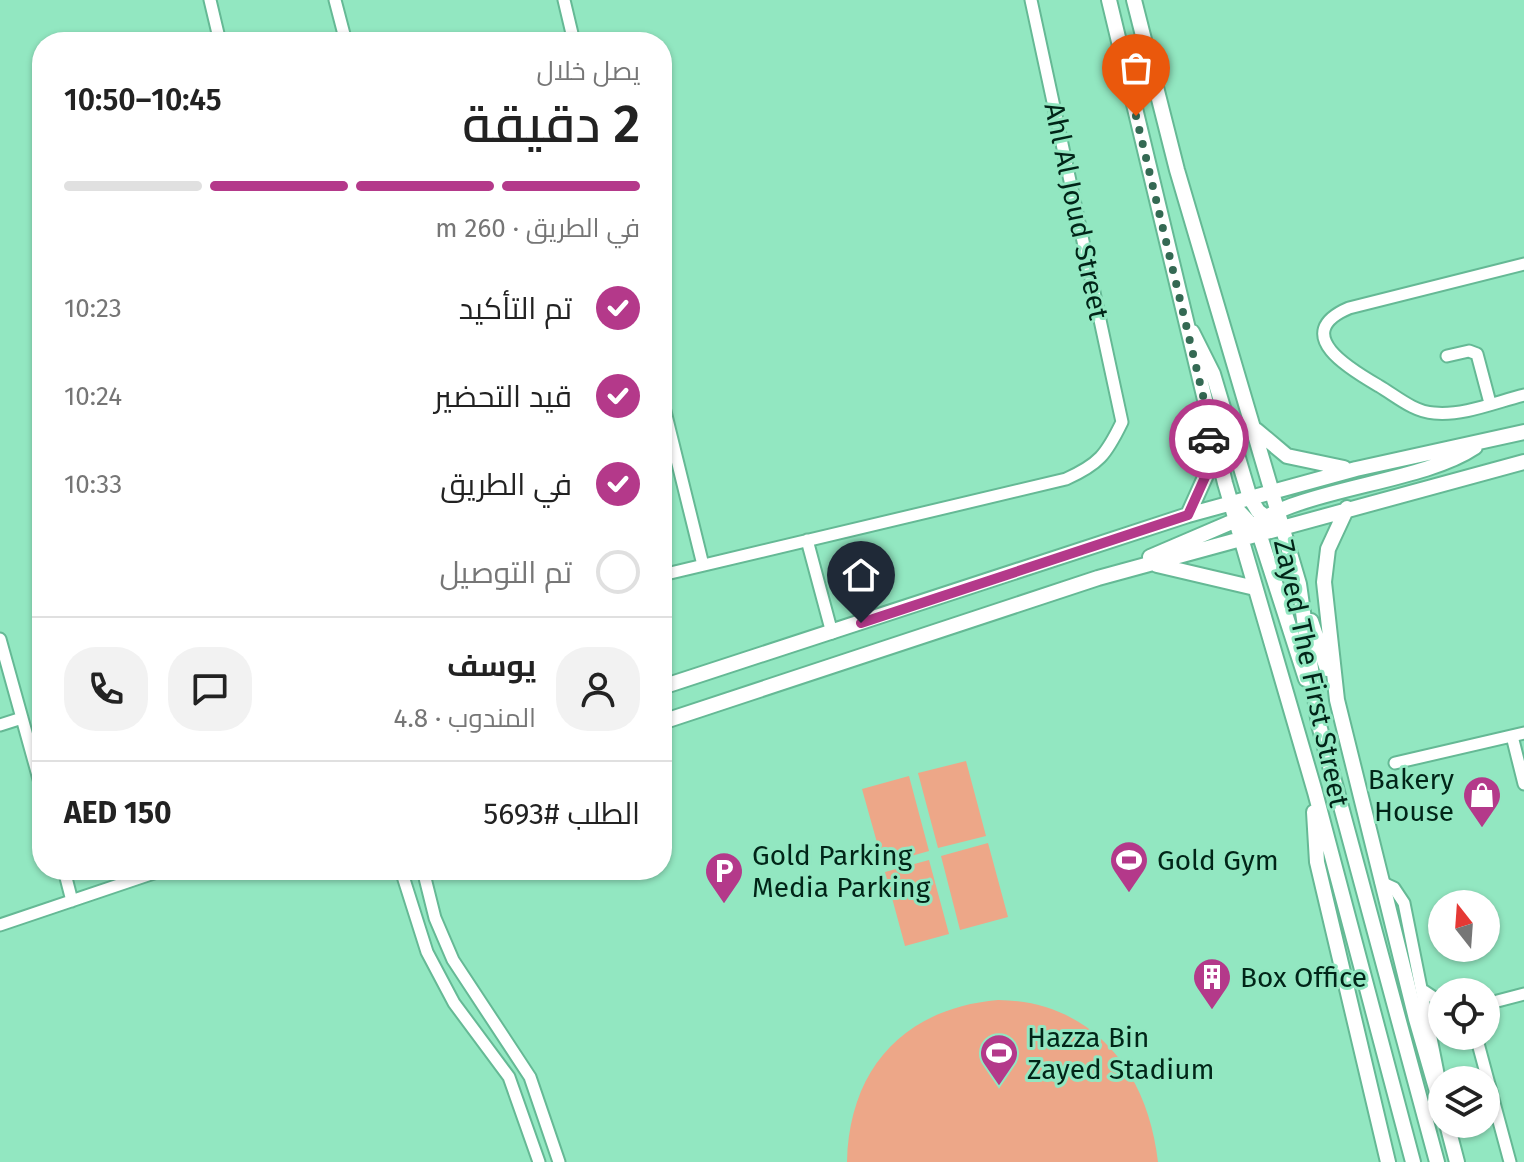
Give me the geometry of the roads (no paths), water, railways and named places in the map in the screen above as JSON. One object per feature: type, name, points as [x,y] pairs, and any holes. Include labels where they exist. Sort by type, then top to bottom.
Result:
[{"type":"main road","name":"Zayed The First Street","points":[[1109,0],[1230,503],[1281,527],[1299,584],[1319,725],[1437,1162]]},
{"type":"main road","name":"Zayed The First Street","points":[[1134,0],[1177,170],[1255,428],[1271,493],[1241,539],[1315,792],[1413,1162]]},
{"type":"main road","points":[[1184,318],[1213,374],[1319,725]]},
{"type":"main road","points":[[1188,515],[1206,475],[1210,425]]},
{"type":"main road","points":[[1255,428],[1287,456],[1326,467],[1356,469]]},
{"type":"main road","points":[[1255,516],[1271,493],[1356,469],[1524,432]]},
{"type":"main road","points":[[672,719],[1098,578],[1255,516],[1425,469],[1483,442]]},
{"type":"main road","points":[[1255,516],[1281,527],[1524,462]]},
{"type":"main road","points":[[672,684],[1230,503]]},
{"type":"main road","points":[[1337,700],[1324,582],[1328,549],[1347,508]]},
{"type":"main road","points":[[1098,578],[1241,539]]},
{"type":"main road","points":[[1153,564],[1255,588]]},
{"type":"main road","points":[[1299,584],[1337,700],[1430,1066]]},
{"type":"main road","points":[[1315,792],[1317,862],[1388,1162]]},
{"type":"main road","points":[[1451,1138],[1457,1162]]},
{"type":"street","points":[[210,0],[218,32]]},
{"type":"street","points":[[335,0],[343,32]]},
{"type":"street","points":[[564,0],[572,32]]},
{"type":"street","name":"Ahl Al Joud Street","points":[[807,540],[1066,479],[1092,468],[1109,450],[1122,422],[1031,0]]},
{"type":"street","points":[[1524,264],[1349,308],[1332,318],[1327,327],[1326,346],[1339,362],[1415,408],[1443,414],[1524,395]]},
{"type":"street","points":[[1447,356],[1469,351],[1477,354],[1490,403]]},
{"type":"street","points":[[672,439],[703,565]]},
{"type":"street","points":[[672,573],[807,540],[832,633]]},
{"type":"street","points":[[0,639],[32,754]]},
{"type":"street","points":[[0,725],[22,718]]},
{"type":"street","points":[[1395,763],[1518,734],[1524,784]]},
{"type":"street","points":[[67,880],[72,901]]},
{"type":"street","points":[[0,925],[134,880]]},
{"type":"street","points":[[404,880],[416,925],[435,969],[454,1003],[509,1077],[539,1162]]},
{"type":"street","points":[[426,880],[435,918],[453,960],[526,1071],[559,1162]]},
{"type":"street","points":[[1381,882],[1394,888],[1404,903],[1428,1013]]},
{"type":"street","points":[[1424,991],[1428,994]]},
{"type":"street","points":[[1500,1000],[1524,994]]},
{"type":"street","points":[[1480,1050],[1510,1162]]},
{"type":"place","name":"Bakery House","points":[[1482,829]]},
{"type":"place","name":"Gold Gym","points":[[1129,894]]},
{"type":"place","name":"Gold Parking Media Parking","points":[[724,905]]},
{"type":"place","name":"Box Office","points":[[1212,1011]]},
{"type":"place","name":"Hazza Bin Zayed Stadium","points":[[999,1087]]}]
